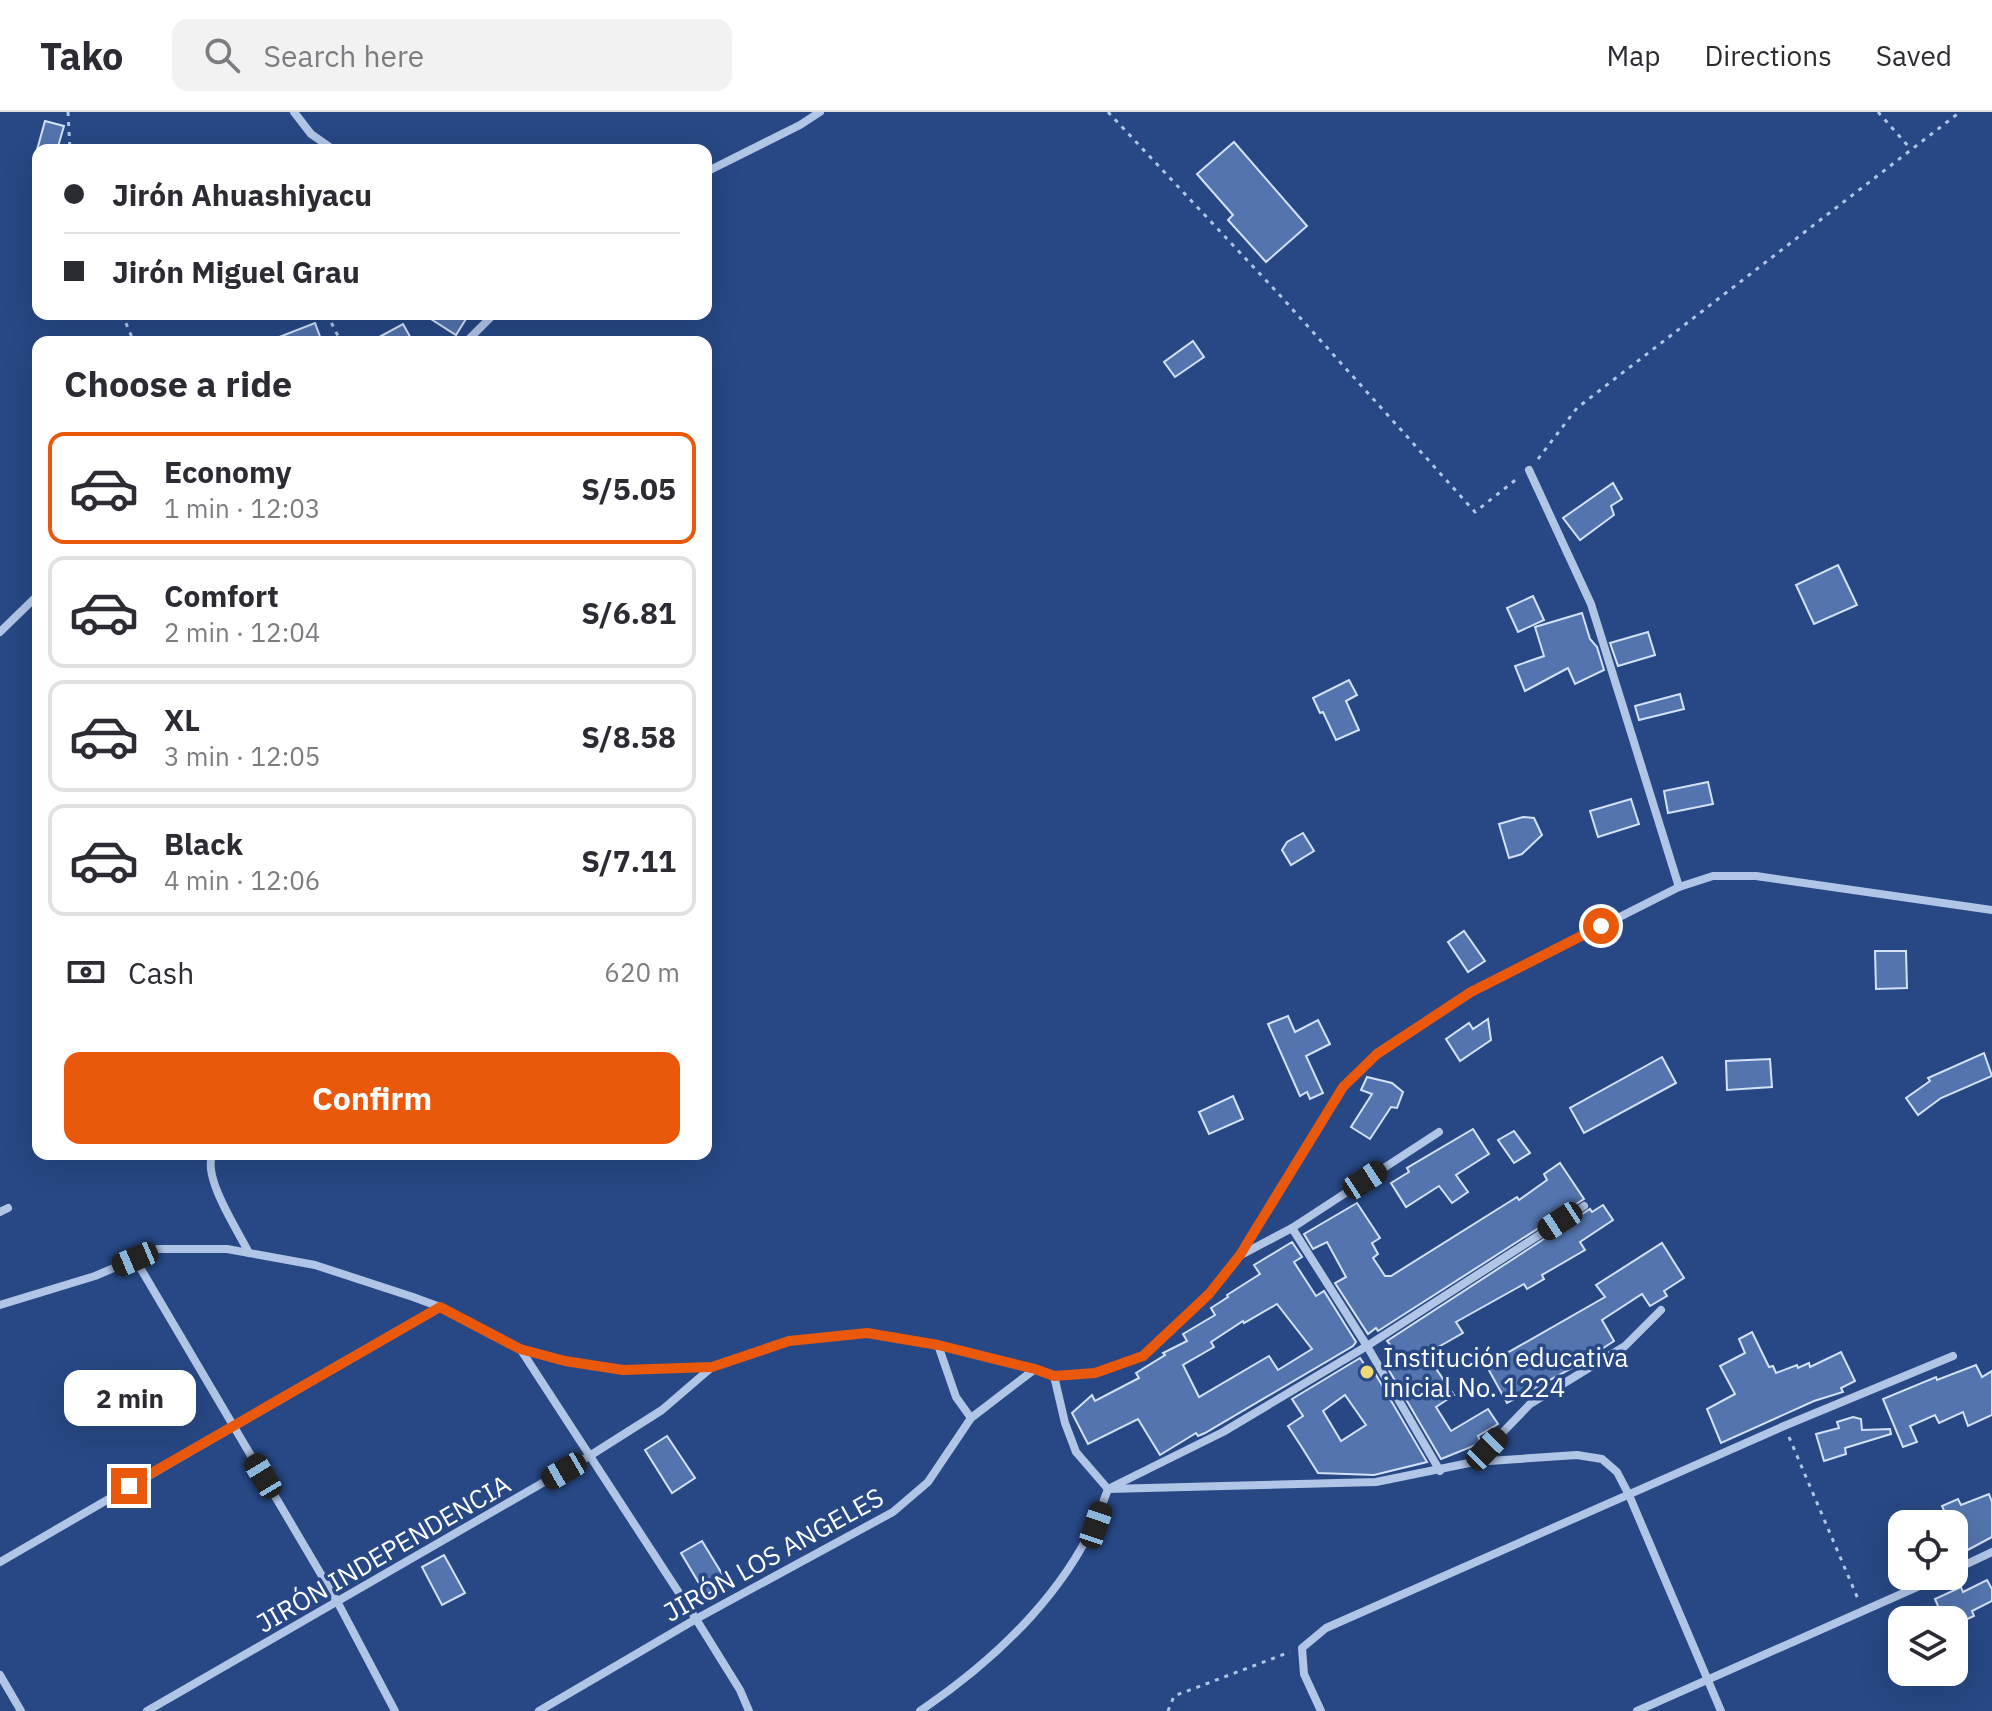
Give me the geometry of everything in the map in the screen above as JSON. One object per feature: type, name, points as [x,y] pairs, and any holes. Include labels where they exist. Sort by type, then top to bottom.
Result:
[{"type":"street","points":[[294,112],[311,134],[325,144]]},
{"type":"street","points":[[712,169],[820,112]]},
{"type":"street","points":[[472,336],[488,320]]},
{"type":"street","points":[[1529,470],[1591,604],[1679,887]]},
{"type":"street","points":[[0,632],[32,601]]},
{"type":"street","points":[[0,1305],[95,1276],[158,1249],[227,1249],[315,1265],[440,1307],[520,1349],[565,1361],[623,1370],[712,1367],[789,1341],[867,1333],[938,1345],[1054,1376],[1095,1373],[1143,1356],[1209,1294],[1240,1255],[1343,1087],[1377,1054],[1471,992],[1679,887],[1713,876],[1756,876],[1909,901],[1992,910]]},
{"type":"street","points":[[1240,1255],[1292,1228],[1439,1132]]},
{"type":"street","points":[[210,1160],[211,1176],[249,1253]]},
{"type":"street","points":[[920,1711],[954,1688],[1021,1630],[1096,1525],[1108,1489],[1223,1432],[1367,1346],[1584,1206]]},
{"type":"street","points":[[1292,1228],[1367,1346],[1440,1471]]},
{"type":"street","points":[[135,1259],[338,1603],[395,1711]]},
{"type":"street","points":[[0,1562],[440,1307]]},
{"type":"street","points":[[1474,1462],[1530,1404],[1625,1346],[1661,1310]]},
{"type":"street","points":[[938,1345],[956,1397],[971,1418]]},
{"type":"street","points":[[520,1349],[696,1619],[740,1690],[749,1711]]},
{"type":"street","points":[[1321,1711],[1304,1674],[1302,1648],[1326,1628],[1784,1426],[1953,1356]]},
{"type":"street","name":"JIRÓN INDEPENDENCIA","points":[[147,1711],[591,1455],[662,1410],[712,1367]]},
{"type":"street","name":"JIRÓN LOS ANGELES","points":[[539,1711],[696,1619],[893,1512],[928,1482],[971,1418],[1035,1369]]},
{"type":"street","points":[[1054,1376],[1065,1423],[1076,1452],[1108,1489]]},
{"type":"street","points":[[1108,1489],[1376,1482],[1474,1462],[1577,1455],[1602,1459],[1617,1472],[1629,1495],[1721,1711]]},
{"type":"street","points":[[1968,1563],[1992,1552]]},
{"type":"street","points":[[1637,1711],[1911,1590]]},
{"type":"street","points":[[0,1675],[21,1711]]},
{"type":"path","points":[[68,112],[70,144]]},
{"type":"path","points":[[1108,112],[1276,291],[1475,512],[1529,470],[1577,408],[1960,112]]},
{"type":"path","points":[[1878,112],[1911,149]]},
{"type":"path","points":[[1784,1426],[1864,1611]]},
{"type":"path","points":[[1168,1711],[1174,1696],[1302,1648]]},
{"type":"building","points":[[45,121],[64,126],[59,144],[39,144]]},
{"type":"building","points":[[1234,142],[1307,226],[1266,262],[1228,220],[1233,215],[1197,174]]},
{"type":"building","points":[[432,320],[465,320],[456,335]]},
{"type":"building","points":[[315,323],[320,336],[282,336]]},
{"type":"building","points":[[403,324],[410,336],[381,336]]},
{"type":"building","points":[[1193,341],[1204,357],[1175,377],[1164,362]]},
{"type":"building","points":[[1613,483],[1622,499],[1611,506],[1614,515],[1580,540],[1563,518]]},
{"type":"building","points":[[1838,565],[1857,605],[1814,624],[1796,585]]},
{"type":"building","points":[[1533,596],[1544,620],[1518,632],[1507,608]]},
{"type":"building","points":[[1582,613],[1604,670],[1575,684],[1568,668],[1525,691],[1515,666],[1544,656],[1535,627]]},
{"type":"building","points":[[1648,632],[1655,655],[1618,666],[1610,643]]},
{"type":"building","points":[[1349,680],[1357,695],[1346,701],[1359,730],[1336,740],[1313,698]]},
{"type":"building","points":[[1680,694],[1684,709],[1639,720],[1635,706]]},
{"type":"building","points":[[1708,782],[1713,804],[1668,813],[1664,791]]},
{"type":"building","points":[[1631,799],[1639,824],[1598,837],[1590,811]]},
{"type":"building","points":[[1523,817],[1534,818],[1542,835],[1522,854],[1509,858],[1499,824]]},
{"type":"building","points":[[1303,833],[1314,851],[1291,865],[1282,850],[1287,842]]},
{"type":"building","points":[[1464,931],[1485,961],[1468,972],[1448,942]]},
{"type":"building","points":[[1875,951],[1906,951],[1907,988],[1876,989]]},
{"type":"building","points":[[1288,1016],[1295,1032],[1318,1020],[1330,1044],[1306,1056],[1323,1093],[1310,1099],[1307,1092],[1300,1096],[1268,1024]]},
{"type":"building","points":[[1488,1019],[1491,1040],[1460,1061],[1446,1039],[1469,1023],[1473,1029]]},
{"type":"building","points":[[1984,1053],[1992,1076],[1941,1098],[1918,1115],[1906,1098],[1930,1081],[1928,1078]]},
{"type":"building","points":[[1662,1057],[1676,1083],[1584,1133],[1570,1108]]},
{"type":"building","points":[[1770,1059],[1772,1087],[1727,1090],[1726,1061]]},
{"type":"building","points":[[1367,1077],[1392,1083],[1403,1092],[1397,1108],[1391,1107],[1370,1139],[1351,1127],[1372,1094],[1361,1090]]},
{"type":"building","points":[[1233,1096],[1243,1119],[1209,1134],[1199,1112]]},
{"type":"building","points":[[1473,1129],[1489,1154],[1456,1175],[1468,1192],[1452,1203],[1439,1186],[1406,1207],[1391,1183],[1409,1172],[1407,1168]]},
{"type":"building","points":[[1514,1131],[1530,1153],[1514,1163],[1498,1140]]},
{"type":"building","points":[[1560,1163],[1584,1199],[1378,1331],[1376,1328],[1368,1334],[1335,1283],[1346,1277],[1327,1242],[1313,1249],[1304,1234],[1357,1203],[1380,1238],[1372,1243],[1378,1254],[1373,1258],[1385,1276],[1391,1276],[1517,1197],[1519,1200],[1547,1180],[1544,1174]]},
{"type":"building","points":[[1603,1205],[1613,1220],[1580,1242],[1585,1250],[1542,1275],[1544,1279],[1527,1289],[1524,1284],[1456,1322],[1463,1333],[1426,1354],[1454,1395],[1436,1407],[1451,1431],[1488,1409],[1498,1424],[1478,1436],[1481,1443],[1441,1459],[1387,1367],[1401,1358],[1387,1341],[1590,1209],[1592,1212]]},
{"type":"building","points":[[1292,1242],[1302,1257],[1294,1262],[1316,1296],[1324,1291],[1356,1342],[1353,1346],[1205,1433],[1198,1436],[1196,1433],[1160,1455],[1138,1419],[1088,1444],[1072,1413],[1092,1395],[1095,1401],[1139,1378],[1136,1373],[1165,1355],[1163,1353],[1187,1341],[1183,1334],[1215,1315],[1211,1308],[1260,1274],[1254,1265]],"holes":[[[1277,1304],[1312,1349],[1278,1370],[1269,1356],[1199,1397],[1183,1365],[1214,1347],[1211,1342],[1243,1321]]]},
{"type":"building","points":[[1662,1243],[1684,1278],[1664,1291],[1667,1296],[1650,1306],[1642,1294],[1602,1320],[1614,1341],[1576,1366],[1507,1403],[1486,1365],[1605,1297],[1596,1285]]},
{"type":"building","points":[[1752,1332],[1769,1367],[1773,1366],[1776,1373],[1797,1365],[1798,1368],[1809,1363],[1810,1367],[1841,1352],[1855,1381],[1841,1388],[1843,1392],[1814,1401],[1721,1443],[1707,1409],[1735,1394],[1720,1366],[1745,1353],[1739,1339]]},
{"type":"building","points":[[1360,1358],[1373,1377],[1376,1375],[1427,1462],[1374,1475],[1318,1473],[1288,1426],[1303,1416],[1292,1399]],"holes":[[[1345,1395],[1366,1425],[1341,1441],[1323,1411]]]},
{"type":"building","points":[[1976,1365],[1982,1377],[1992,1371],[1992,1415],[1968,1426],[1963,1412],[1939,1423],[1935,1415],[1910,1426],[1917,1442],[1903,1447],[1883,1399],[1936,1377],[1937,1380]]},
{"type":"building","points":[[1853,1417],[1861,1419],[1862,1430],[1890,1429],[1891,1434],[1845,1448],[1846,1454],[1824,1461],[1816,1434],[1839,1428],[1837,1422]]},
{"type":"building","points":[[667,1436],[695,1478],[672,1493],[645,1450]]},
{"type":"building","points":[[1989,1494],[1992,1502],[1992,1537],[1968,1550],[1968,1510],[1944,1510],[1942,1506],[1958,1499],[1961,1505]]},
{"type":"building","points":[[702,1541],[727,1582],[706,1595],[681,1553]]},
{"type":"building","points":[[444,1555],[465,1593],[442,1605],[422,1567]]},
{"type":"building","points":[[1987,1580],[1992,1589],[1992,1601],[1972,1611],[1974,1616],[1968,1619],[1968,1606],[1938,1606],[1935,1599],[1954,1590],[1968,1590]]},
{"type":"place","name":"Institución educativa inicial No. 1224","points":[[1367,1372]]},
{"type":"route","points":[[129,1486],[440,1307],[520,1349],[565,1361],[623,1370],[712,1367],[789,1341],[867,1333],[938,1345],[1054,1376],[1095,1373],[1143,1356],[1209,1294],[1240,1255],[1343,1087],[1377,1054],[1471,992],[1601,926]]}]
